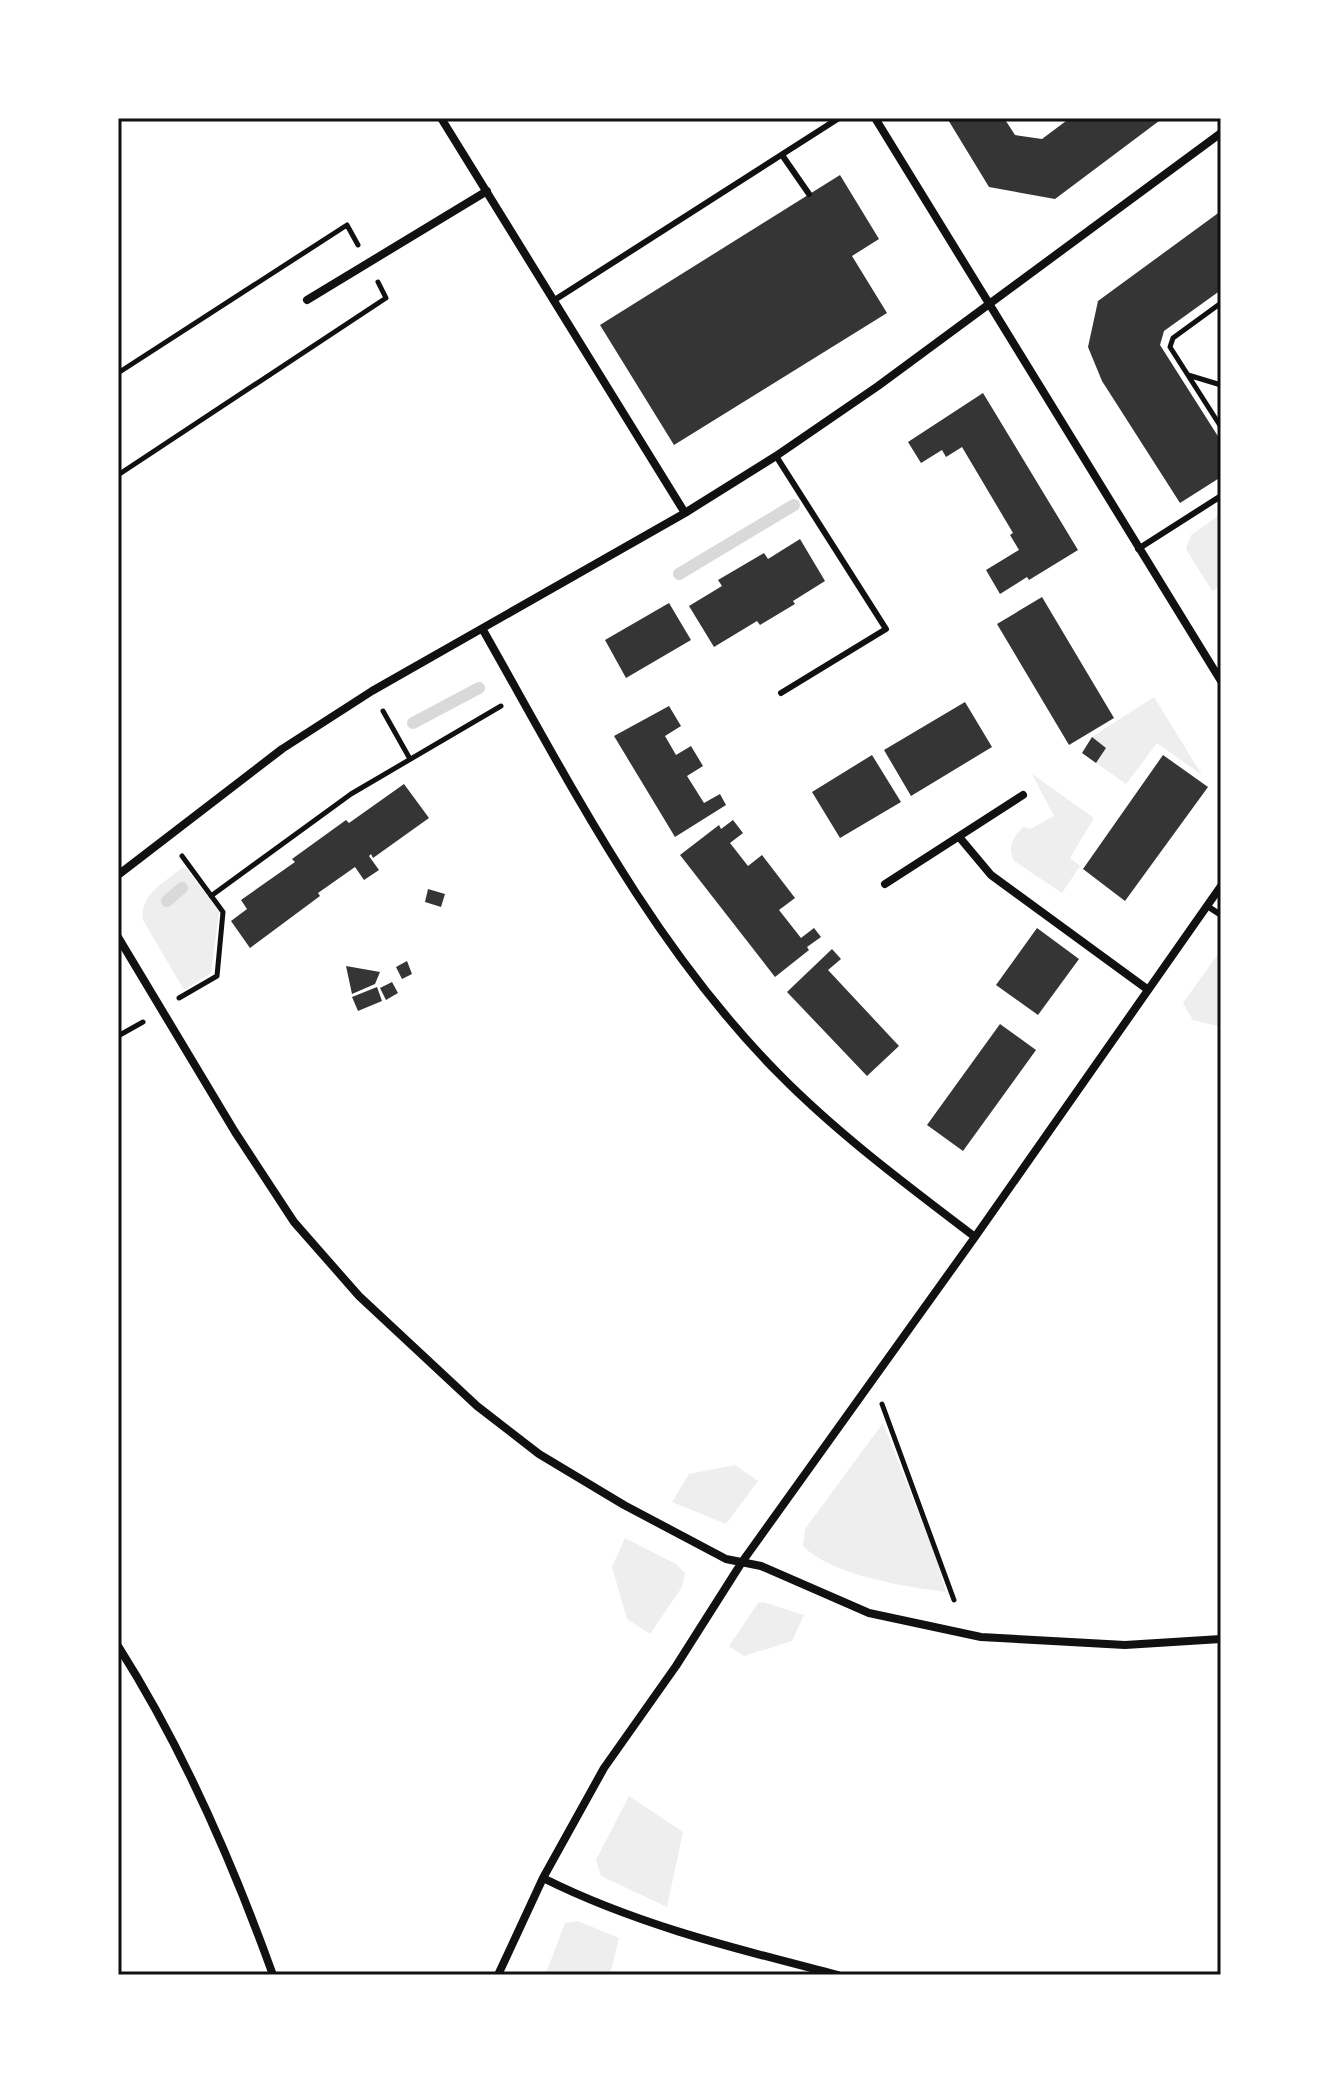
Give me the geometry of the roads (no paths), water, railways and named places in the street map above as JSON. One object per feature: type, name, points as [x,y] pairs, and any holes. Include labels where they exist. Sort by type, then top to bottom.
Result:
[{"type":"street","points":[[441,118],[685,513]]},
{"type":"street","points":[[875,118],[1221,681]]},
{"type":"street","points":[[118,875],[282,749],[372,691],[685,513],[776,456],[878,386],[1221,133]]},
{"type":"street","points":[[307,300],[487,191]]},
{"type":"street","points":[[483,630],[617,868],[692,974],[778,1074],[878,1163],[975,1237]]},
{"type":"street","points":[[885,884],[1023,795]]},
{"type":"street","points":[[960,838],[991,875],[1147,989]]},
{"type":"street","points":[[498,1975],[543,1878],[604,1768],[676,1666],[742,1562],[1221,886]]},
{"type":"street","points":[[118,937],[235,1132],[294,1222],[369,1305],[477,1406],[539,1454],[624,1505],[726,1559],[761,1566],[869,1613],[981,1637],[1125,1645],[1221,1639]]},
{"type":"street","points":[[118,1646],[193,1778],[273,1975]]},
{"type":"street","points":[[543,1878],[640,1921],[838,1975]]},
{"type":"lane","points":[[553,301],[839,118]]},
{"type":"lane","points":[[782,155],[809,194]]},
{"type":"lane","points":[[776,456],[886,629],[781,693]]},
{"type":"lane","points":[[1138,549],[1221,496]]},
{"type":"lane","points":[[1207,906],[1221,915]]},
{"type":"waterway","points":[[679,574],[794,505]]},
{"type":"waterway","points":[[413,723],[479,688]]},
{"type":"waterway","points":[[167,901],[182,888]]}]
